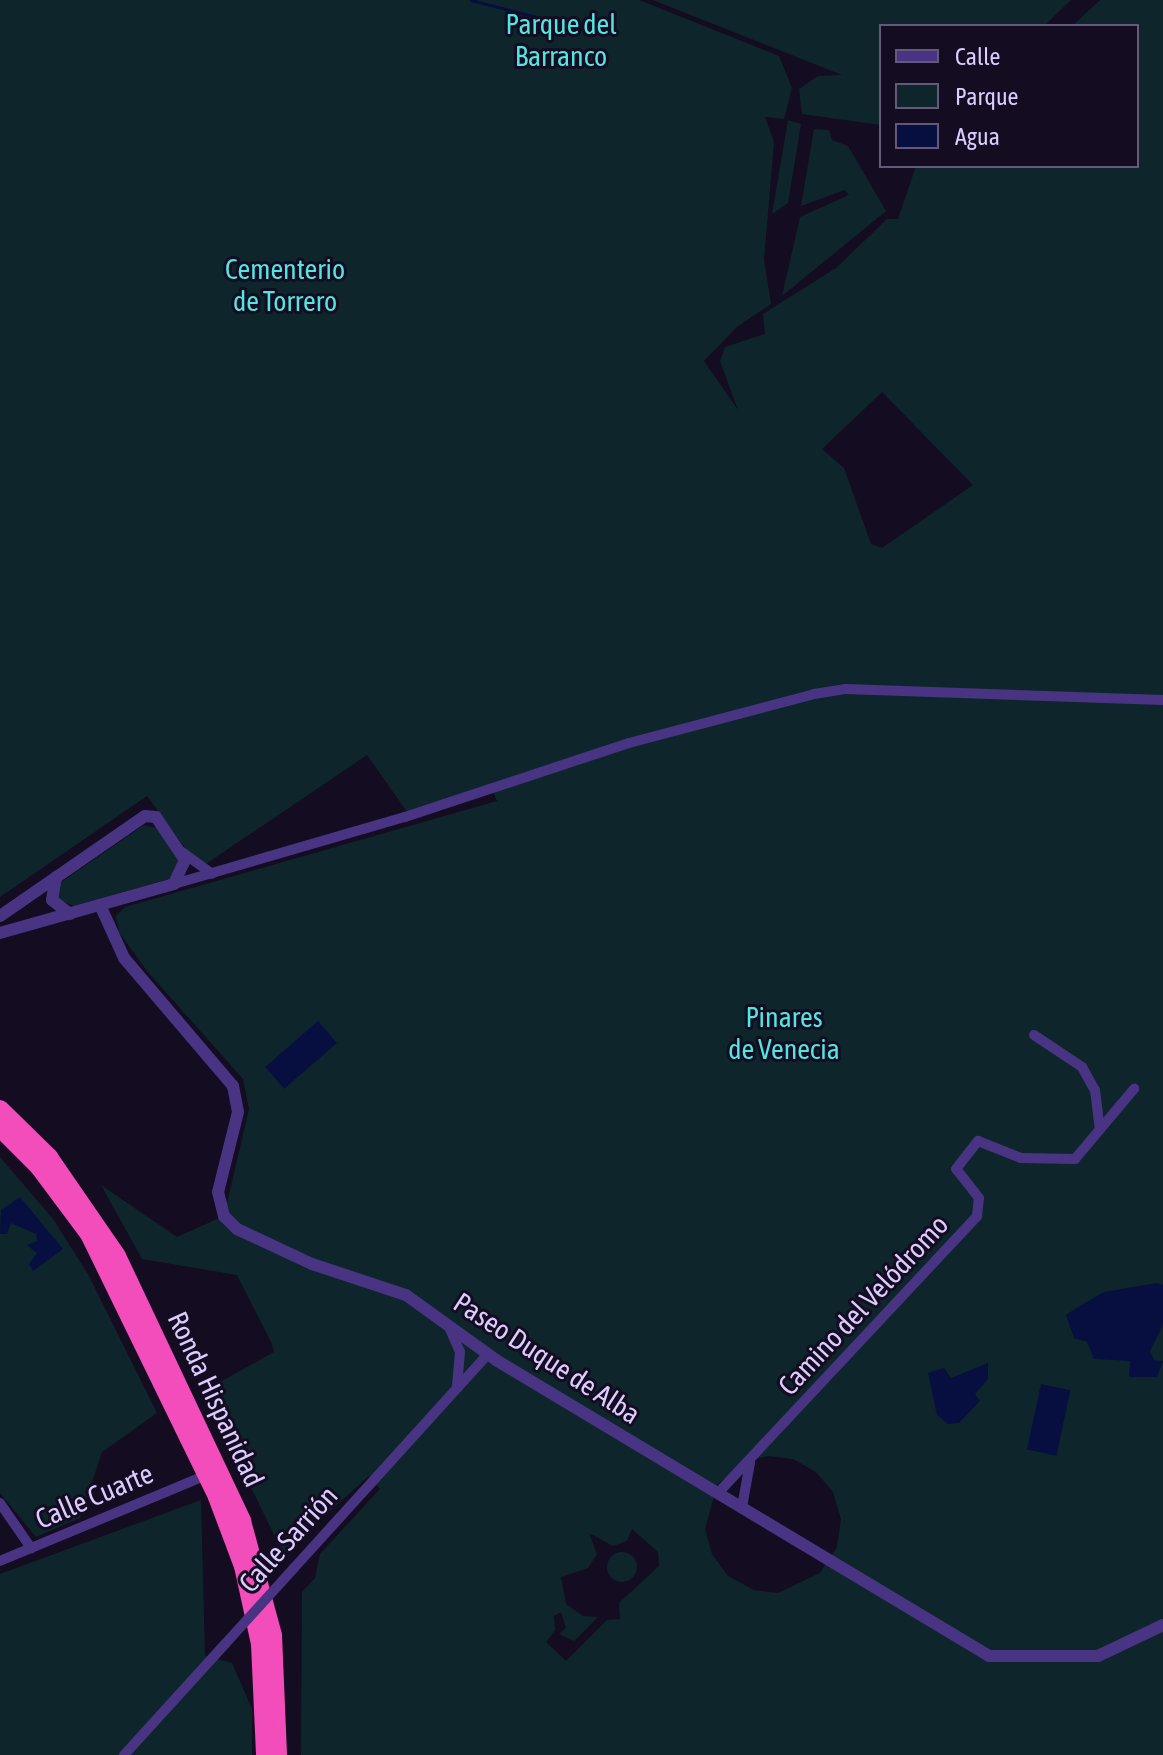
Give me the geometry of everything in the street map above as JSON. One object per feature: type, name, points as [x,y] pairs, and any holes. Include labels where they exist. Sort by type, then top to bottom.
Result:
[{"type":"highway","name":"Ronda Hispanidad","points":[[0,1109],[49,1157],[98,1224],[212,1470],[253,1608],[265,1688],[265,1755]]},
{"type":"highway","name":"Ronda Hispanidad","points":[[0,1128],[39,1167],[89,1234],[246,1532],[268,1614],[278,1755]]},
{"type":"street","points":[[0,933],[212,874],[639,740],[814,694],[845,689],[1163,700]]},
{"type":"street","points":[[0,916],[148,815],[182,852],[212,874]]},
{"type":"street","points":[[174,884],[186,868],[182,852]]},
{"type":"street","points":[[58,875],[52,900],[70,914]]},
{"type":"street","name":"Paseo Duque de Alba","points":[[100,905],[120,952],[233,1086],[238,1112],[218,1187],[224,1216],[245,1234],[302,1260],[397,1290],[487,1355],[994,1658],[1098,1656],[1163,1625]]},
{"type":"street","points":[[1034,1035],[1082,1067],[1095,1090],[1100,1129]]},
{"type":"street","points":[[1100,1129],[1134,1089]]},
{"type":"street","name":"Camino del Velódromo","points":[[719,1492],[750,1463],[979,1214],[978,1195],[956,1169],[978,1141],[1021,1158],[1058,1162],[1075,1159],[1100,1129]]},
{"type":"street","points":[[448,1325],[460,1352],[457,1388]]},
{"type":"street","name":"Calle Sarrión","points":[[124,1755],[487,1355]]},
{"type":"street","points":[[742,1507],[750,1463]]},
{"type":"street","name":"Calle Cuarte","points":[[0,1561],[212,1470]]},
{"type":"street","points":[[0,1503],[31,1548]]},
{"type":"green space","points":[[0,0],[639,0],[779,56],[792,88],[784,119],[765,117],[774,142],[764,259],[771,304],[738,326],[704,361],[738,410],[720,361],[725,347],[765,334],[763,314],[836,268],[887,219],[898,219],[915,168],[1139,168],[1139,24],[1074,24],[1100,0],[1163,0],[1163,1755],[301,1755],[302,1592],[315,1578],[320,1554],[380,1489],[369,1476],[283,1553],[204,1391],[274,1352],[272,1344],[237,1275],[142,1259],[101,1185],[177,1237],[224,1216],[249,1109],[243,1079],[147,971],[119,932],[116,916],[125,907],[497,801],[492,789],[410,816],[367,755],[200,868],[147,796],[0,897]],"holes":[[[882,392],[973,485],[882,548],[871,544],[844,468],[822,449]],[[768,1456],[793,1459],[816,1472],[833,1492],[841,1519],[837,1547],[820,1573],[778,1593],[754,1590],[728,1576],[712,1554],[705,1529],[717,1485],[744,1462]],[[632,1529],[658,1552],[659,1566],[619,1603],[620,1619],[607,1620],[566,1661],[546,1642],[555,1630],[554,1616],[561,1612],[566,1628],[559,1634],[574,1641],[598,1617],[583,1616],[566,1604],[561,1577],[588,1568],[597,1554],[589,1533],[613,1546],[627,1541]]]},
{"type":"green space","points":[[653,0],[1071,0],[1046,24],[879,24],[879,125],[802,114],[799,89],[818,76],[842,75]]},
{"type":"green space","points":[[788,120],[801,124],[788,203],[772,214]]},
{"type":"green space","points":[[814,129],[829,130],[832,140],[848,146],[886,211],[782,296],[800,217],[849,195],[845,190],[801,206]]},
{"type":"green space","points":[[144,825],[157,828],[180,860],[172,878],[74,906],[57,899],[60,883]]},
{"type":"green space","points":[[0,1157],[53,1219],[88,1274],[157,1413],[102,1452],[80,1518],[36,1537],[0,1493]]},
{"type":"green space","points":[[201,1500],[205,1656],[232,1663],[252,1709],[252,1755],[0,1755],[0,1574]]},
{"type":"green space","points":[[622,1552],[633,1556],[637,1567],[633,1578],[622,1582],[611,1578],[607,1567],[611,1556]]},
{"type":"water","points":[[318,1021],[337,1043],[284,1089],[265,1067]]},
{"type":"water","points":[[20,1197],[63,1249],[33,1271],[29,1264],[37,1253],[27,1245],[37,1241],[36,1234],[11,1223],[7,1234],[0,1234],[1,1210]]},
{"type":"water","points":[[1157,1283],[1163,1285],[1163,1325],[1150,1351],[1154,1360],[1163,1361],[1157,1377],[1129,1377],[1130,1361],[1094,1359],[1087,1342],[1074,1338],[1066,1315],[1078,1307],[1104,1292]]},
{"type":"water","points":[[988,1363],[988,1379],[975,1394],[980,1401],[959,1423],[948,1424],[937,1415],[928,1373],[944,1368],[951,1378]]},
{"type":"water","points":[[1041,1384],[1070,1390],[1056,1456],[1027,1450]]},
{"type":"waterway","points":[[471,0],[591,31]]},
{"type":"park label","name":"Parque del Barranco","points":[[561,40]]},
{"type":"park label","name":"Cementerio de Torrero","points":[[285,285]]},
{"type":"park label","name":"Pinares de Venecia","points":[[784,1033]]}]
